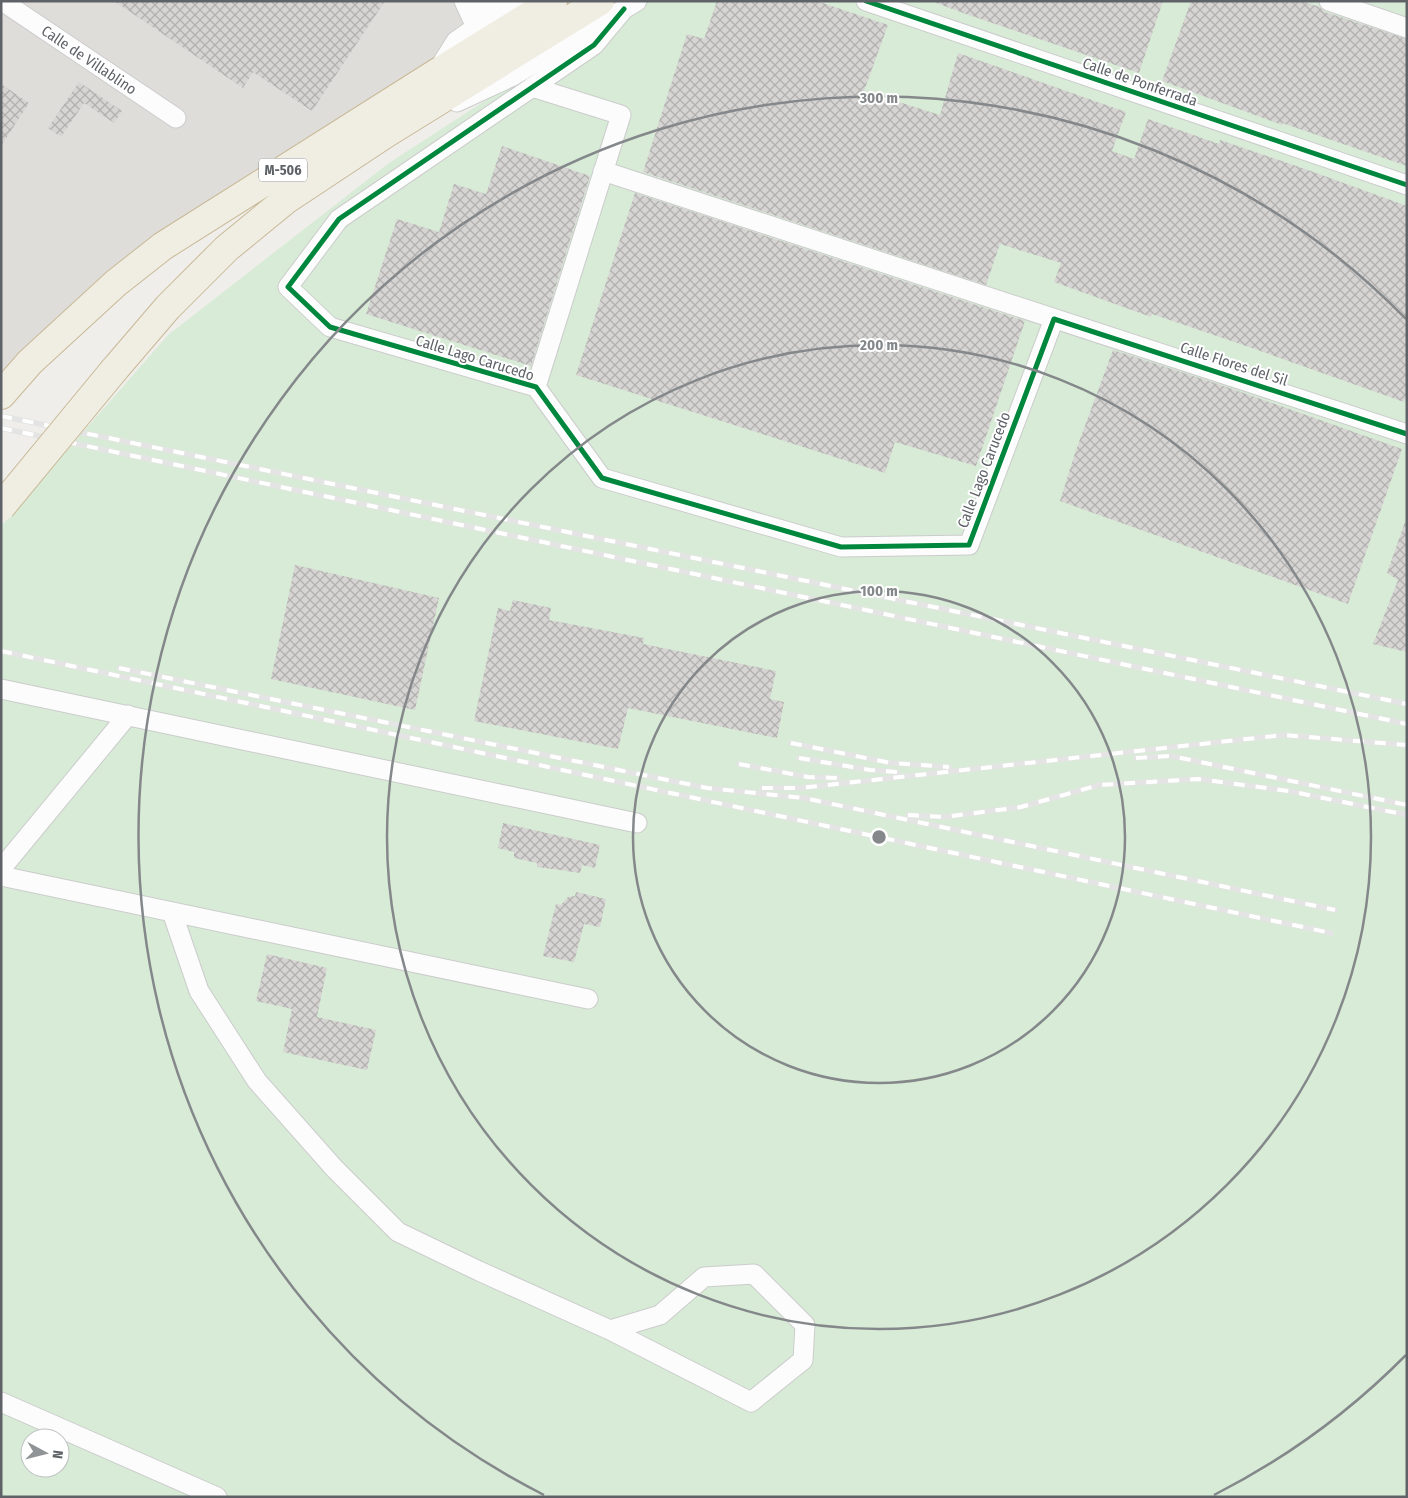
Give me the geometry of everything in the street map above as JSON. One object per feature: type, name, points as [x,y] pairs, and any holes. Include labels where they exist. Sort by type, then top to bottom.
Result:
[{"type":"highway","name":"M-506","points":[[1,395],[30,362],[116,283],[163,246],[553,1]]},
{"type":"highway","name":"M-506","points":[[1,507],[168,307],[227,248],[287,199],[386,134],[620,4]]},
{"type":"street","name":"Calle de Villablino","points":[[2,1],[176,118]]},
{"type":"street","points":[[435,74],[456,41],[470,14],[478,6],[489,1]]},
{"type":"street","points":[[470,14],[519,1]]},
{"type":"street","name":"Calle de Ponferrada","points":[[866,1],[1407,186]]},
{"type":"street","points":[[1329,1],[1407,28]]},
{"type":"street","name":"Calle Lago Carucedo","points":[[620,4],[594,45],[339,219],[288,287],[330,327],[536,387],[602,478],[841,547],[969,545],[1054,318]]},
{"type":"street","name":"Calle Lago Carucedo","points":[[532,87],[621,115],[536,387]]},
{"type":"street","name":"Calle Flores del Sil","points":[[603,170],[1407,434]]},
{"type":"street","points":[[1,689],[637,823]]},
{"type":"street","points":[[1,869],[128,715]]},
{"type":"street","points":[[1,876],[588,999]]},
{"type":"street","points":[[172,912],[199,990],[257,1081],[334,1168],[398,1232],[610,1330],[751,1402],[803,1360],[805,1325],[754,1274],[704,1277],[660,1315],[610,1330]]},
{"type":"street","points":[[1,1402],[217,1497]]},
{"type":"shaded area","points":[[1,1],[532,1],[333,133],[95,282],[1,374]]},
{"type":"green space","points":[[639,1],[1407,1],[1407,1497],[1,1497],[1,526],[168,335],[389,163]]},
{"type":"building","points":[[114,1],[385,1],[312,111],[253,72],[243,88]]},
{"type":"building","points":[[717,1],[817,1],[888,25],[864,91],[940,115],[958,53],[1126,112],[1112,151],[1134,159],[1148,119],[1219,144],[1220,140],[1407,206],[1407,392],[1404,402],[1252,348],[1152,314],[1151,317],[1054,282],[1061,263],[1000,244],[986,285],[643,172],[687,34],[704,39]]},
{"type":"building","points":[[936,1],[1163,1],[1139,73],[966,14],[936,3]]},
{"type":"building","points":[[1191,1],[1301,1],[1320,7],[1325,12],[1407,39],[1407,166],[1282,123],[1282,125],[1162,81]]},
{"type":"building","points":[[79,82],[122,111],[114,123],[84,103],[61,137],[48,128]]},
{"type":"building","points":[[1,84],[29,103],[1,146]]},
{"type":"building","points":[[502,146],[590,176],[531,366],[366,314],[397,219],[439,232],[454,184],[486,194]]},
{"type":"building","points":[[635,193],[1025,321],[976,466],[895,442],[885,473],[576,375]]},
{"type":"building","points":[[1113,350],[1221,385],[1402,449],[1348,604],[1060,501],[1076,450]]},
{"type":"building","points":[[1405,522],[1407,522],[1407,652],[1373,644],[1398,580],[1387,573]]},
{"type":"building","points":[[295,565],[439,598],[415,710],[271,679]]},
{"type":"building","points":[[513,600],[551,608],[549,620],[644,638],[643,644],[776,671],[770,699],[784,702],[777,738],[628,708],[618,749],[474,721],[498,608],[510,611]]},
{"type":"building","points":[[503,823],[600,845],[595,868],[582,865],[580,873],[537,867],[537,863],[514,858],[514,852],[498,848]]},
{"type":"building","points":[[576,892],[606,899],[600,927],[584,924],[574,962],[543,956],[556,904],[561,905],[568,897],[575,896]]},
{"type":"building","points":[[267,954],[327,968],[317,1017],[376,1030],[367,1070],[283,1052],[292,1009],[256,1001]]},
{"type":"railway","points":[[1,416],[1407,704]]},
{"type":"railway","points":[[1,428],[1407,724]]},
{"type":"railway","points":[[1,651],[1331,933]]},
{"type":"railway","points":[[119,668],[707,788],[804,798],[1335,910]]},
{"type":"railway","points":[[762,788],[800,788],[1283,735],[1407,745]]},
{"type":"railway","points":[[791,743],[891,763],[949,767]]},
{"type":"railway","points":[[1136,758],[1171,756],[1407,805]]},
{"type":"railway","points":[[799,758],[870,770],[898,772]]},
{"type":"railway","points":[[739,764],[808,777],[838,778]]},
{"type":"railway","points":[[908,815],[944,817],[1021,807],[1099,785],[1198,779],[1289,791],[1407,815]]},
{"type":"cycle path","points":[[866,1],[1407,185]]},
{"type":"cycle path","points":[[624,9],[594,45],[339,219],[288,287],[330,327],[536,387],[602,478],[841,547],[969,545],[1054,319],[1407,434]]}]
